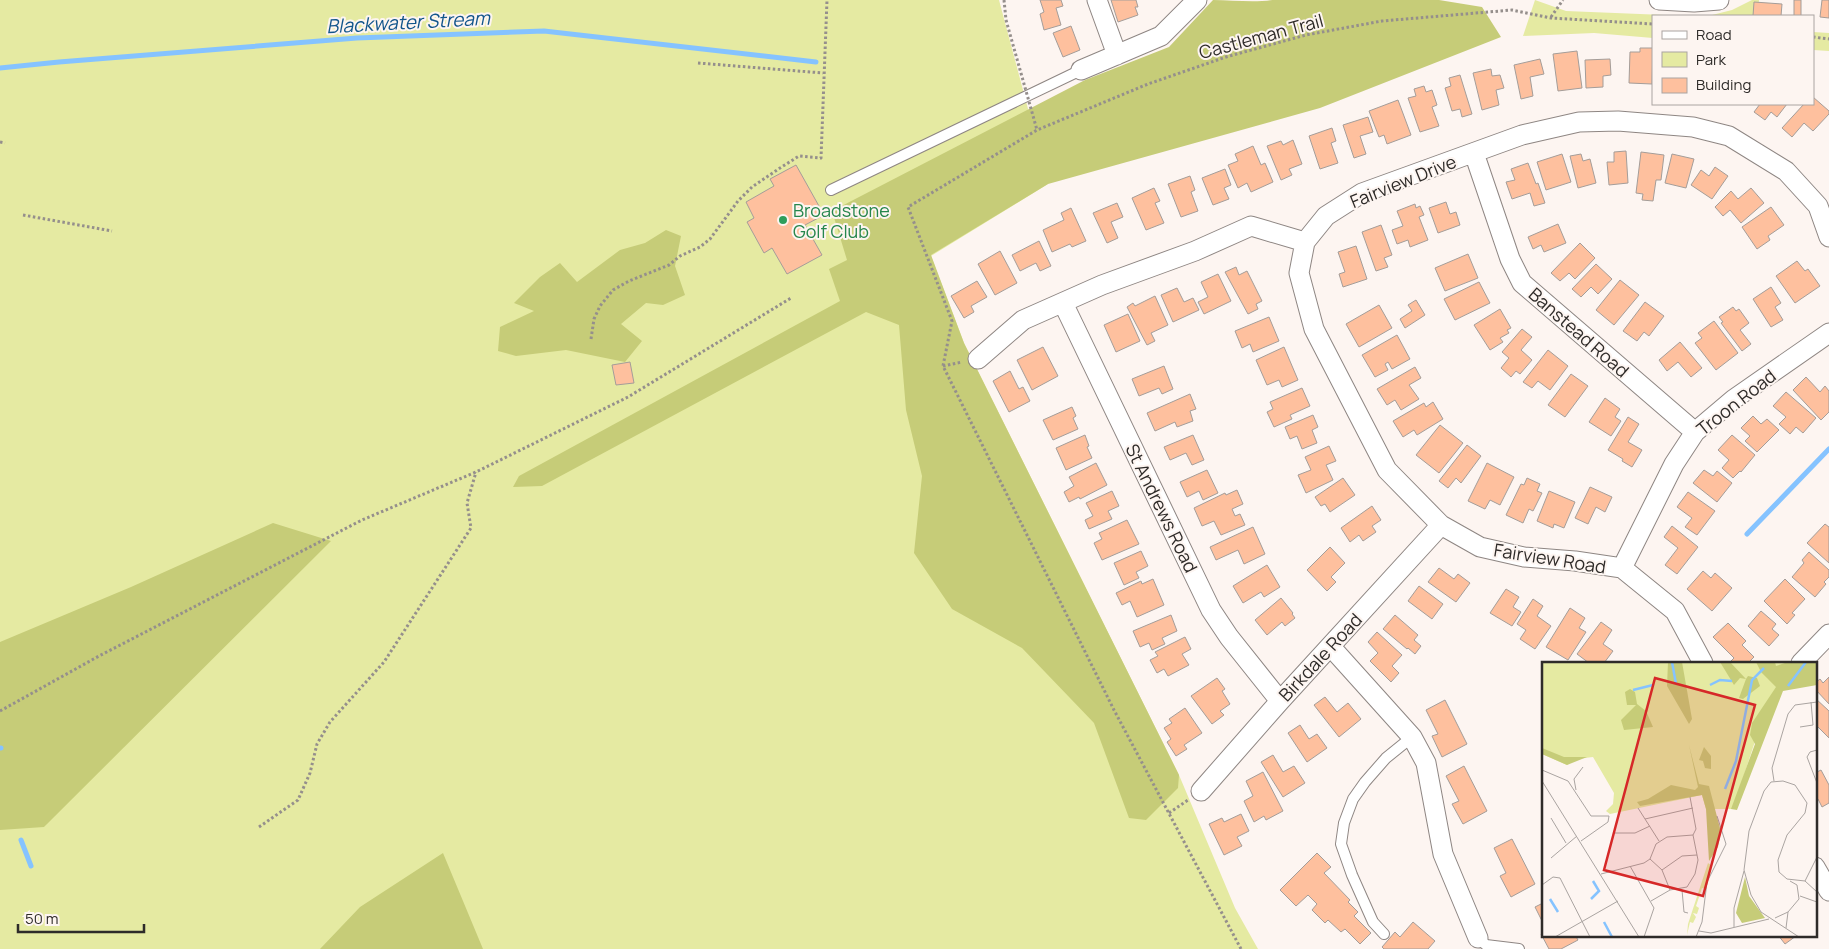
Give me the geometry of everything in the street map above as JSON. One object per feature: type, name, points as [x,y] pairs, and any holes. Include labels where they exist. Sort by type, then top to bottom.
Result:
[{"type":"street","points":[[1097,0],[1117,55]]},
{"type":"street","points":[[1081,70],[1161,36],[1197,0]]},
{"type":"street","points":[[1659,0],[1694,2],[1719,0]]},
{"type":"street","name":"Fairview Drive","points":[[1305,242],[1326,216],[1362,193],[1522,135],[1579,122],[1618,121],[1693,127],[1730,136],[1786,171],[1824,202],[1829,237]]},
{"type":"street","name":"Banstead Road","points":[[1474,153],[1510,258],[1522,283],[1695,432]]},
{"type":"street","points":[[978,360],[1023,320],[1102,285],[1195,251],[1251,226],[1305,242]]},
{"type":"street","name":"Fairview Road","points":[[1305,242],[1299,273],[1314,329],[1388,470],[1441,525],[1480,547],[1524,557],[1575,561],[1622,568],[1675,611],[1701,662]]},
{"type":"street","name":"St Andrews Road","points":[[1063,303],[1211,610],[1229,637],[1280,701]]},
{"type":"street","name":"Troon Road","points":[[1622,568],[1674,464],[1695,432],[1734,399],[1829,333]]},
{"type":"street","name":"Birkdale Road","points":[[1201,791],[1280,701],[1441,525]]},
{"type":"street","points":[[1802,662],[1829,634]]},
{"type":"street","points":[[1331,647],[1412,737],[1426,763],[1443,854],[1478,938]]},
{"type":"street","points":[[1816,868],[1829,891]]},
{"type":"lane","points":[[831,190],[1081,70]]},
{"type":"lane","points":[[1384,934],[1373,922],[1352,875],[1341,844],[1344,823],[1365,782],[1386,758],[1412,737]]},
{"type":"lane","points":[[1478,938],[1486,945],[1519,949]]},
{"type":"path","points":[[591,339],[594,319],[600,306],[613,290],[629,281],[669,265],[680,256],[700,247],[710,239],[738,201],[752,187],[772,172],[799,156],[821,158],[827,0]]},
{"type":"path","points":[[1004,0],[1006,20],[1037,130]]},
{"type":"path","points":[[1551,18],[1563,0]]},
{"type":"path","name":"Castleman Trail","points":[[1169,813],[1114,710],[943,366],[952,321],[908,207],[1037,130],[1148,84],[1226,57],[1306,35],[1382,21],[1512,10],[1551,18],[1652,24]]},
{"type":"path","points":[[1814,37],[1829,39]]},
{"type":"path","points":[[698,63],[824,73]]},
{"type":"path","points":[[0,142],[5,143]]},
{"type":"path","points":[[23,215],[112,232]]},
{"type":"path","points":[[0,711],[108,652],[362,520],[476,472],[628,397],[791,298]]},
{"type":"path","points":[[259,827],[298,800],[310,773],[317,744],[330,722],[384,662],[471,528],[467,503],[476,472]]},
{"type":"path","points":[[1201,791],[1169,813],[1241,949]]},
{"type":"green space","points":[[0,0],[999,0],[1048,184],[931,256],[964,343],[1179,775],[1235,908],[1258,949],[0,949]]},
{"type":"green space","points":[[1213,0],[1439,0],[1482,7],[1501,37],[1320,108],[1048,184],[931,255],[964,343],[1179,775],[1178,788],[1146,820],[1129,818],[1094,723],[1022,648],[952,609],[914,553],[922,476],[906,410],[899,325],[866,312],[542,486],[513,487],[519,476],[840,301],[829,269],[847,260],[832,211],[1085,80],[1169,47]]},
{"type":"green space","points":[[1535,0],[1566,11],[1664,15],[1652,15],[1652,38],[1594,33],[1523,36]]},
{"type":"green space","points":[[1752,0],[1759,0],[1758,15],[1712,15],[1732,10]]},
{"type":"green space","points":[[1814,32],[1829,33],[1829,51],[1814,50]]},
{"type":"green space","points":[[666,230],[681,236],[675,266],[685,295],[663,305],[646,303],[621,324],[642,341],[625,362],[566,350],[516,356],[498,351],[500,327],[534,311],[514,303],[540,277],[560,263],[577,282],[620,250],[645,243]]},
{"type":"green space","points":[[273,523],[331,541],[44,827],[0,830],[0,642],[131,587]]},
{"type":"green space","points":[[443,853],[483,949],[320,949],[360,907]]},
{"type":"building","points":[[1040,0],[1061,0],[1063,6],[1056,8],[1061,25],[1044,30],[1040,14],[1044,12]]},
{"type":"building","points":[[1111,0],[1136,0],[1138,7],[1135,7],[1138,15],[1118,22]]},
{"type":"building","points":[[1794,0],[1801,0],[1801,15],[1794,15]]},
{"type":"building","points":[[1822,0],[1829,0],[1829,18],[1820,17]]},
{"type":"building","points":[[1754,2],[1782,4],[1781,15],[1753,15]]},
{"type":"building","points":[[1071,26],[1080,50],[1063,57],[1053,33]]},
{"type":"building","points":[[1640,48],[1652,48],[1652,84],[1629,83],[1630,52],[1640,52]]},
{"type":"building","points":[[1577,51],[1582,88],[1558,91],[1553,54]]},
{"type":"building","points":[[1540,59],[1544,74],[1530,77],[1533,96],[1521,99],[1514,65]]},
{"type":"building","points":[[1610,59],[1611,75],[1603,76],[1603,87],[1586,88],[1585,60]]},
{"type":"building","points":[[1491,69],[1492,76],[1500,75],[1504,88],[1496,90],[1499,105],[1482,110],[1473,73]]},
{"type":"building","points":[[1460,75],[1472,114],[1462,117],[1460,109],[1452,111],[1445,88],[1451,86],[1449,78]]},
{"type":"building","points":[[1424,86],[1426,92],[1432,90],[1437,105],[1432,107],[1439,126],[1420,132],[1408,98],[1416,96],[1414,89]]},
{"type":"building","points":[[1814,98],[1829,111],[1829,114],[1813,131],[1804,123],[1792,137],[1782,128],[1803,105],[1814,105]]},
{"type":"building","points":[[1398,100],[1411,135],[1387,144],[1384,135],[1379,137],[1369,111]]},
{"type":"building","points":[[1759,105],[1786,105],[1777,117],[1771,112],[1765,120],[1754,112]]},
{"type":"building","points":[[1368,117],[1373,132],[1360,136],[1366,154],[1354,158],[1343,125]]},
{"type":"building","points":[[1332,128],[1336,141],[1331,143],[1338,163],[1320,169],[1309,136]]},
{"type":"building","points":[[1293,140],[1302,164],[1289,169],[1292,175],[1281,180],[1267,146],[1281,141],[1283,145]]},
{"type":"building","points":[[1253,146],[1261,165],[1265,163],[1273,182],[1251,192],[1247,183],[1238,188],[1228,165],[1238,161],[1235,154]]},
{"type":"building","points":[[1626,151],[1628,183],[1609,185],[1607,162],[1614,162],[1614,152]]},
{"type":"building","points":[[1641,152],[1664,155],[1661,180],[1656,180],[1653,201],[1642,200],[1643,194],[1636,193]]},
{"type":"building","points":[[1562,154],[1571,182],[1546,190],[1537,162]]},
{"type":"building","points":[[1581,154],[1583,161],[1590,159],[1596,183],[1578,188],[1570,156]]},
{"type":"building","points":[[1672,154],[1694,159],[1686,188],[1665,183]]},
{"type":"building","points":[[1528,163],[1545,203],[1534,206],[1530,193],[1512,199],[1506,182],[1515,180],[1511,169]]},
{"type":"building","name":"Broadstone Golf Club","points":[[796,165],[824,215],[805,225],[822,255],[787,274],[772,248],[764,253],[747,222],[754,218],[746,202],[774,186],[770,179]]},
{"type":"building","points":[[1715,167],[1728,176],[1712,199],[1691,185],[1701,170],[1709,176]]},
{"type":"building","points":[[1225,169],[1231,185],[1224,188],[1229,199],[1213,205],[1202,178]]},
{"type":"building","points":[[1190,176],[1195,190],[1191,192],[1198,211],[1181,217],[1168,184]]},
{"type":"building","points":[[1154,188],[1160,201],[1155,203],[1164,223],[1146,230],[1132,198]]},
{"type":"building","points":[[1751,188],[1764,203],[1741,223],[1730,210],[1723,216],[1715,207],[1731,191],[1738,199]]},
{"type":"building","points":[[1446,202],[1450,214],[1456,212],[1460,225],[1438,233],[1429,208]]},
{"type":"building","points":[[1117,203],[1123,217],[1111,222],[1118,238],[1107,243],[1093,213]]},
{"type":"building","points":[[1415,204],[1416,208],[1420,206],[1424,215],[1419,217],[1428,240],[1410,247],[1408,240],[1397,244],[1392,230],[1403,226],[1397,211]]},
{"type":"building","points":[[1771,207],[1784,225],[1768,236],[1770,240],[1757,249],[1742,227]]},
{"type":"building","points":[[1071,208],[1086,241],[1072,247],[1070,244],[1052,252],[1043,230],[1064,220],[1061,213]]},
{"type":"building","points":[[1558,224],[1566,243],[1544,252],[1541,245],[1533,249],[1528,237]]},
{"type":"building","points":[[1381,225],[1392,255],[1384,258],[1388,267],[1376,271],[1362,232]]},
{"type":"building","points":[[1039,241],[1051,266],[1040,271],[1036,263],[1020,271],[1012,255]]},
{"type":"building","points":[[1580,243],[1595,258],[1575,279],[1569,273],[1560,281],[1551,273]]},
{"type":"building","points":[[1356,246],[1367,279],[1343,287],[1339,274],[1345,272],[1338,252]]},
{"type":"building","points":[[1000,251],[1017,283],[995,295],[978,264]]},
{"type":"building","points":[[1468,254],[1478,278],[1445,291],[1435,268]]},
{"type":"building","points":[[1797,261],[1805,271],[1808,269],[1820,286],[1795,303],[1776,276]]},
{"type":"building","points":[[1596,264],[1612,279],[1598,294],[1591,287],[1581,297],[1572,289]]},
{"type":"building","points":[[1236,267],[1239,275],[1247,271],[1262,301],[1256,304],[1258,309],[1248,314],[1225,272]]},
{"type":"building","points":[[1218,274],[1231,301],[1204,314],[1198,302],[1208,297],[1201,282]]},
{"type":"building","points":[[1620,280],[1639,295],[1614,325],[1596,310]]},
{"type":"building","points":[[977,281],[987,297],[971,306],[974,312],[964,318],[951,296]]},
{"type":"building","points":[[1479,282],[1490,303],[1455,320],[1444,299]]},
{"type":"building","points":[[1771,287],[1781,303],[1775,307],[1783,320],[1771,327],[1753,299]]},
{"type":"building","points":[[1177,288],[1184,302],[1193,298],[1199,310],[1173,322],[1161,295]]},
{"type":"building","points":[[1155,296],[1168,325],[1151,333],[1155,341],[1147,345],[1127,307],[1133,303],[1135,306]]},
{"type":"building","points":[[1416,300],[1425,315],[1405,328],[1400,319],[1412,311],[1408,305]]},
{"type":"building","points":[[1645,302],[1664,316],[1649,336],[1644,332],[1637,341],[1623,331]]},
{"type":"building","points":[[1379,305],[1392,328],[1359,347],[1346,324]]},
{"type":"building","points":[[1733,307],[1736,311],[1739,309],[1749,323],[1740,330],[1751,344],[1742,351],[1721,323],[1723,322],[1719,317]]},
{"type":"building","points":[[1500,309],[1511,328],[1507,330],[1509,333],[1500,338],[1503,342],[1490,350],[1474,325]]},
{"type":"building","points":[[1128,314],[1140,341],[1116,352],[1104,325]]},
{"type":"building","points":[[1269,317],[1279,341],[1253,352],[1250,344],[1242,348],[1235,331]]},
{"type":"building","points":[[1714,321],[1738,353],[1716,370],[1695,343],[1702,338],[1698,333]]},
{"type":"building","points":[[1522,329],[1532,337],[1521,350],[1532,360],[1520,374],[1516,371],[1511,377],[1501,368],[1509,358],[1502,352]]},
{"type":"building","points":[[1397,335],[1410,359],[1392,369],[1388,362],[1385,364],[1388,370],[1375,377],[1362,355]]},
{"type":"building","points":[[1680,342],[1702,368],[1691,377],[1678,362],[1667,371],[1659,360]]},
{"type":"building","points":[[1043,347],[1058,376],[1032,390],[1017,360]]},
{"type":"building","points":[[1284,347],[1298,380],[1282,387],[1279,380],[1267,385],[1256,360]]},
{"type":"building","points":[[1548,350],[1568,366],[1550,390],[1538,381],[1532,388],[1523,382]]},
{"type":"building","points":[[630,362],[634,383],[616,385],[612,365]]},
{"type":"building","points":[[1164,366],[1173,389],[1162,394],[1159,388],[1139,396],[1132,379]]},
{"type":"building","points":[[1415,367],[1421,378],[1409,385],[1419,399],[1401,410],[1395,400],[1387,405],[1377,389]]},
{"type":"building","points":[[1010,371],[1019,389],[1023,387],[1030,401],[1009,412],[993,381]]},
{"type":"building","points":[[1571,374],[1588,386],[1565,417],[1548,405]]},
{"type":"building","points":[[1806,377],[1820,392],[1825,386],[1829,391],[1829,412],[1821,420],[1793,390]]},
{"type":"building","points":[[1302,388],[1310,406],[1290,415],[1292,419],[1274,427],[1267,412],[1273,409],[1270,402]]},
{"type":"building","points":[[1786,392],[1816,418],[1803,433],[1796,427],[1790,434],[1779,424],[1786,417],[1773,406]]},
{"type":"building","points":[[1190,394],[1196,409],[1190,411],[1193,421],[1177,427],[1175,422],[1155,431],[1147,413]]},
{"type":"building","points":[[1605,398],[1620,409],[1615,417],[1621,421],[1611,436],[1589,422]]},
{"type":"building","points":[[1433,402],[1443,419],[1417,435],[1414,430],[1403,437],[1393,421],[1424,403],[1426,407]]},
{"type":"building","points":[[1072,407],[1076,416],[1073,418],[1078,429],[1053,440],[1043,420]]},
{"type":"building","points":[[1313,415],[1318,427],[1312,430],[1317,443],[1302,449],[1297,436],[1290,439],[1285,427]]},
{"type":"building","points":[[1753,416],[1761,424],[1767,419],[1779,430],[1757,452],[1745,441],[1750,436],[1741,428]]},
{"type":"building","points":[[1628,417],[1639,424],[1628,442],[1642,450],[1632,467],[1608,450]]},
{"type":"building","points":[[1440,425],[1463,443],[1439,473],[1416,455]]},
{"type":"building","points":[[1085,435],[1089,446],[1087,447],[1092,458],[1066,470],[1056,448]]},
{"type":"building","points":[[1193,435],[1204,460],[1192,465],[1186,453],[1170,460],[1164,447]]},
{"type":"building","points":[[1732,435],[1755,455],[1741,472],[1733,478],[1722,468],[1729,460],[1718,450]]},
{"type":"building","points":[[1467,445],[1481,456],[1461,483],[1456,478],[1448,488],[1439,481]]},
{"type":"building","points":[[1329,446],[1336,461],[1326,465],[1333,480],[1306,493],[1298,475],[1311,470],[1305,457]]},
{"type":"building","points":[[1096,463],[1107,485],[1080,499],[1079,497],[1069,502],[1064,492],[1074,486],[1069,477]]},
{"type":"building","points":[[1487,463],[1514,477],[1500,505],[1490,500],[1485,509],[1468,501]]},
{"type":"building","points":[[1207,470],[1218,493],[1203,500],[1199,491],[1187,497],[1180,482]]},
{"type":"building","points":[[1704,470],[1713,476],[1717,471],[1732,483],[1717,502],[1693,483]]},
{"type":"building","points":[[1343,478],[1355,495],[1330,512],[1325,504],[1321,506],[1315,497]]},
{"type":"building","points":[[1527,478],[1540,484],[1537,491],[1542,493],[1533,511],[1529,509],[1523,523],[1506,515],[1521,484],[1524,485]]},
{"type":"building","points":[[1590,487],[1612,497],[1605,512],[1596,507],[1588,524],[1575,518]]},
{"type":"building","points":[[1237,490],[1243,504],[1232,509],[1235,516],[1240,514],[1245,525],[1221,535],[1214,521],[1202,526],[1194,508],[1225,493],[1226,495]]},
{"type":"building","points":[[1112,491],[1119,506],[1108,511],[1112,519],[1089,529],[1085,520],[1093,516],[1086,503]]},
{"type":"building","points":[[1549,491],[1575,502],[1564,528],[1554,524],[1553,528],[1537,521]]},
{"type":"building","points":[[1688,492],[1715,511],[1697,535],[1685,527],[1692,518],[1677,507]]},
{"type":"building","points":[[1372,506],[1381,520],[1372,526],[1376,532],[1363,541],[1359,535],[1350,542],[1341,528]]},
{"type":"building","points":[[1127,520],[1139,544],[1102,560],[1094,543],[1102,539],[1099,533]]},
{"type":"building","points":[[1825,524],[1829,527],[1829,563],[1807,543]]},
{"type":"building","points":[[1672,526],[1698,547],[1677,574],[1665,565],[1678,548],[1664,537]]},
{"type":"building","points":[[1253,527],[1265,554],[1244,564],[1238,550],[1216,560],[1210,547]]},
{"type":"building","points":[[1330,547],[1345,563],[1331,577],[1336,582],[1327,591],[1307,570]]},
{"type":"building","points":[[1141,551],[1148,566],[1136,572],[1139,578],[1124,585],[1114,563]]},
{"type":"building","points":[[1809,552],[1829,570],[1829,577],[1824,582],[1826,584],[1815,597],[1792,577],[1804,563],[1802,560]]},
{"type":"building","points":[[1267,565],[1280,587],[1264,597],[1261,592],[1243,603],[1233,586]]},
{"type":"building","points":[[1439,568],[1454,579],[1458,574],[1470,583],[1456,602],[1428,582]]},
{"type":"building","points":[[1703,571],[1711,578],[1715,573],[1732,588],[1712,611],[1687,589]]},
{"type":"building","points":[[1153,579],[1164,605],[1137,617],[1130,601],[1122,605],[1116,593],[1141,581],[1142,584]]},
{"type":"building","points":[[1785,579],[1805,599],[1792,613],[1795,615],[1787,624],[1764,601]]},
{"type":"building","points":[[1419,586],[1443,604],[1432,619],[1408,601]]},
{"type":"building","points":[[1506,589],[1519,597],[1513,607],[1521,612],[1512,626],[1490,613]]},
{"type":"building","points":[[1281,598],[1295,618],[1285,626],[1282,622],[1267,635],[1255,620]]},
{"type":"building","points":[[1533,599],[1543,606],[1537,616],[1551,626],[1535,649],[1520,639],[1526,630],[1517,624]]},
{"type":"building","points":[[1570,608],[1585,618],[1579,628],[1586,632],[1568,660],[1546,647]]},
{"type":"building","points":[[1761,611],[1776,624],[1772,629],[1779,635],[1769,646],[1748,626]]},
{"type":"building","points":[[1171,615],[1177,631],[1162,638],[1165,644],[1152,650],[1149,643],[1140,647],[1133,631]]},
{"type":"building","points":[[1395,615],[1418,635],[1414,640],[1421,646],[1415,654],[1383,629]]},
{"type":"building","points":[[1601,622],[1612,630],[1603,644],[1613,651],[1605,662],[1588,662],[1577,654]]},
{"type":"building","points":[[1728,623],[1746,641],[1742,645],[1754,657],[1749,662],[1730,662],[1734,658],[1713,637]]},
{"type":"building","points":[[1377,632],[1402,655],[1392,666],[1399,673],[1391,682],[1370,661],[1378,653],[1368,642]]},
{"type":"building","points":[[1185,637],[1191,649],[1182,654],[1189,665],[1168,676],[1164,669],[1157,673],[1150,660],[1158,656],[1155,652]]},
{"type":"building","points":[[1829,677],[1829,704],[1816,690],[1816,682],[1820,679],[1823,683]]},
{"type":"building","points":[[1217,678],[1225,689],[1222,691],[1230,704],[1220,711],[1224,715],[1212,724],[1191,696]]},
{"type":"building","points":[[1325,697],[1337,712],[1348,703],[1361,719],[1339,737],[1314,705]]},
{"type":"building","points":[[1816,699],[1829,711],[1829,738],[1816,725]]},
{"type":"building","points":[[1445,700],[1467,744],[1442,757],[1432,736],[1438,734],[1426,710]]},
{"type":"building","points":[[1185,708],[1202,733],[1184,745],[1187,749],[1176,756],[1167,742],[1171,739],[1164,728],[1172,723],[1169,719]]},
{"type":"building","points":[[1300,725],[1309,739],[1317,734],[1327,748],[1307,762],[1288,733]]},
{"type":"building","points":[[1273,755],[1283,772],[1294,766],[1305,783],[1283,797],[1261,762]]},
{"type":"building","points":[[1464,766],[1487,811],[1463,824],[1452,804],[1459,801],[1446,776]]},
{"type":"building","points":[[1821,770],[1829,785],[1829,803],[1822,807],[1818,799],[1816,800],[1816,772]]},
{"type":"building","points":[[1263,772],[1283,811],[1266,820],[1264,816],[1254,822],[1244,801],[1253,796],[1246,781]]},
{"type":"building","points":[[1241,814],[1249,831],[1237,837],[1242,846],[1224,855],[1209,824],[1222,818],[1224,822]]},
{"type":"building","points":[[1512,839],[1535,884],[1511,897],[1500,876],[1506,873],[1494,848]]},
{"type":"building","points":[[1317,853],[1331,867],[1324,873],[1350,900],[1348,902],[1358,912],[1354,916],[1371,933],[1360,944],[1345,929],[1341,932],[1328,920],[1325,923],[1312,910],[1317,904],[1308,895],[1296,906],[1280,890]]},
{"type":"building","points":[[1542,904],[1542,921],[1535,907]]},
{"type":"building","points":[[1413,922],[1435,941],[1428,949],[1384,949],[1382,947],[1395,932],[1400,937]]},
{"type":"building","points":[[1542,936],[1576,936],[1578,940],[1561,949],[1549,949]]},
{"type":"building","points":[[1779,936],[1796,936],[1785,944]]},
{"type":"waterway","name":"Blackwater Stream","points":[[0,68],[357,38],[544,31],[816,62]]},
{"type":"waterway","points":[[1747,534],[1829,449]]},
{"type":"waterway","points":[[21,840],[31,866]]},
{"type":"place","name":"Broadstone Golf Club","points":[[783,220]]}]
